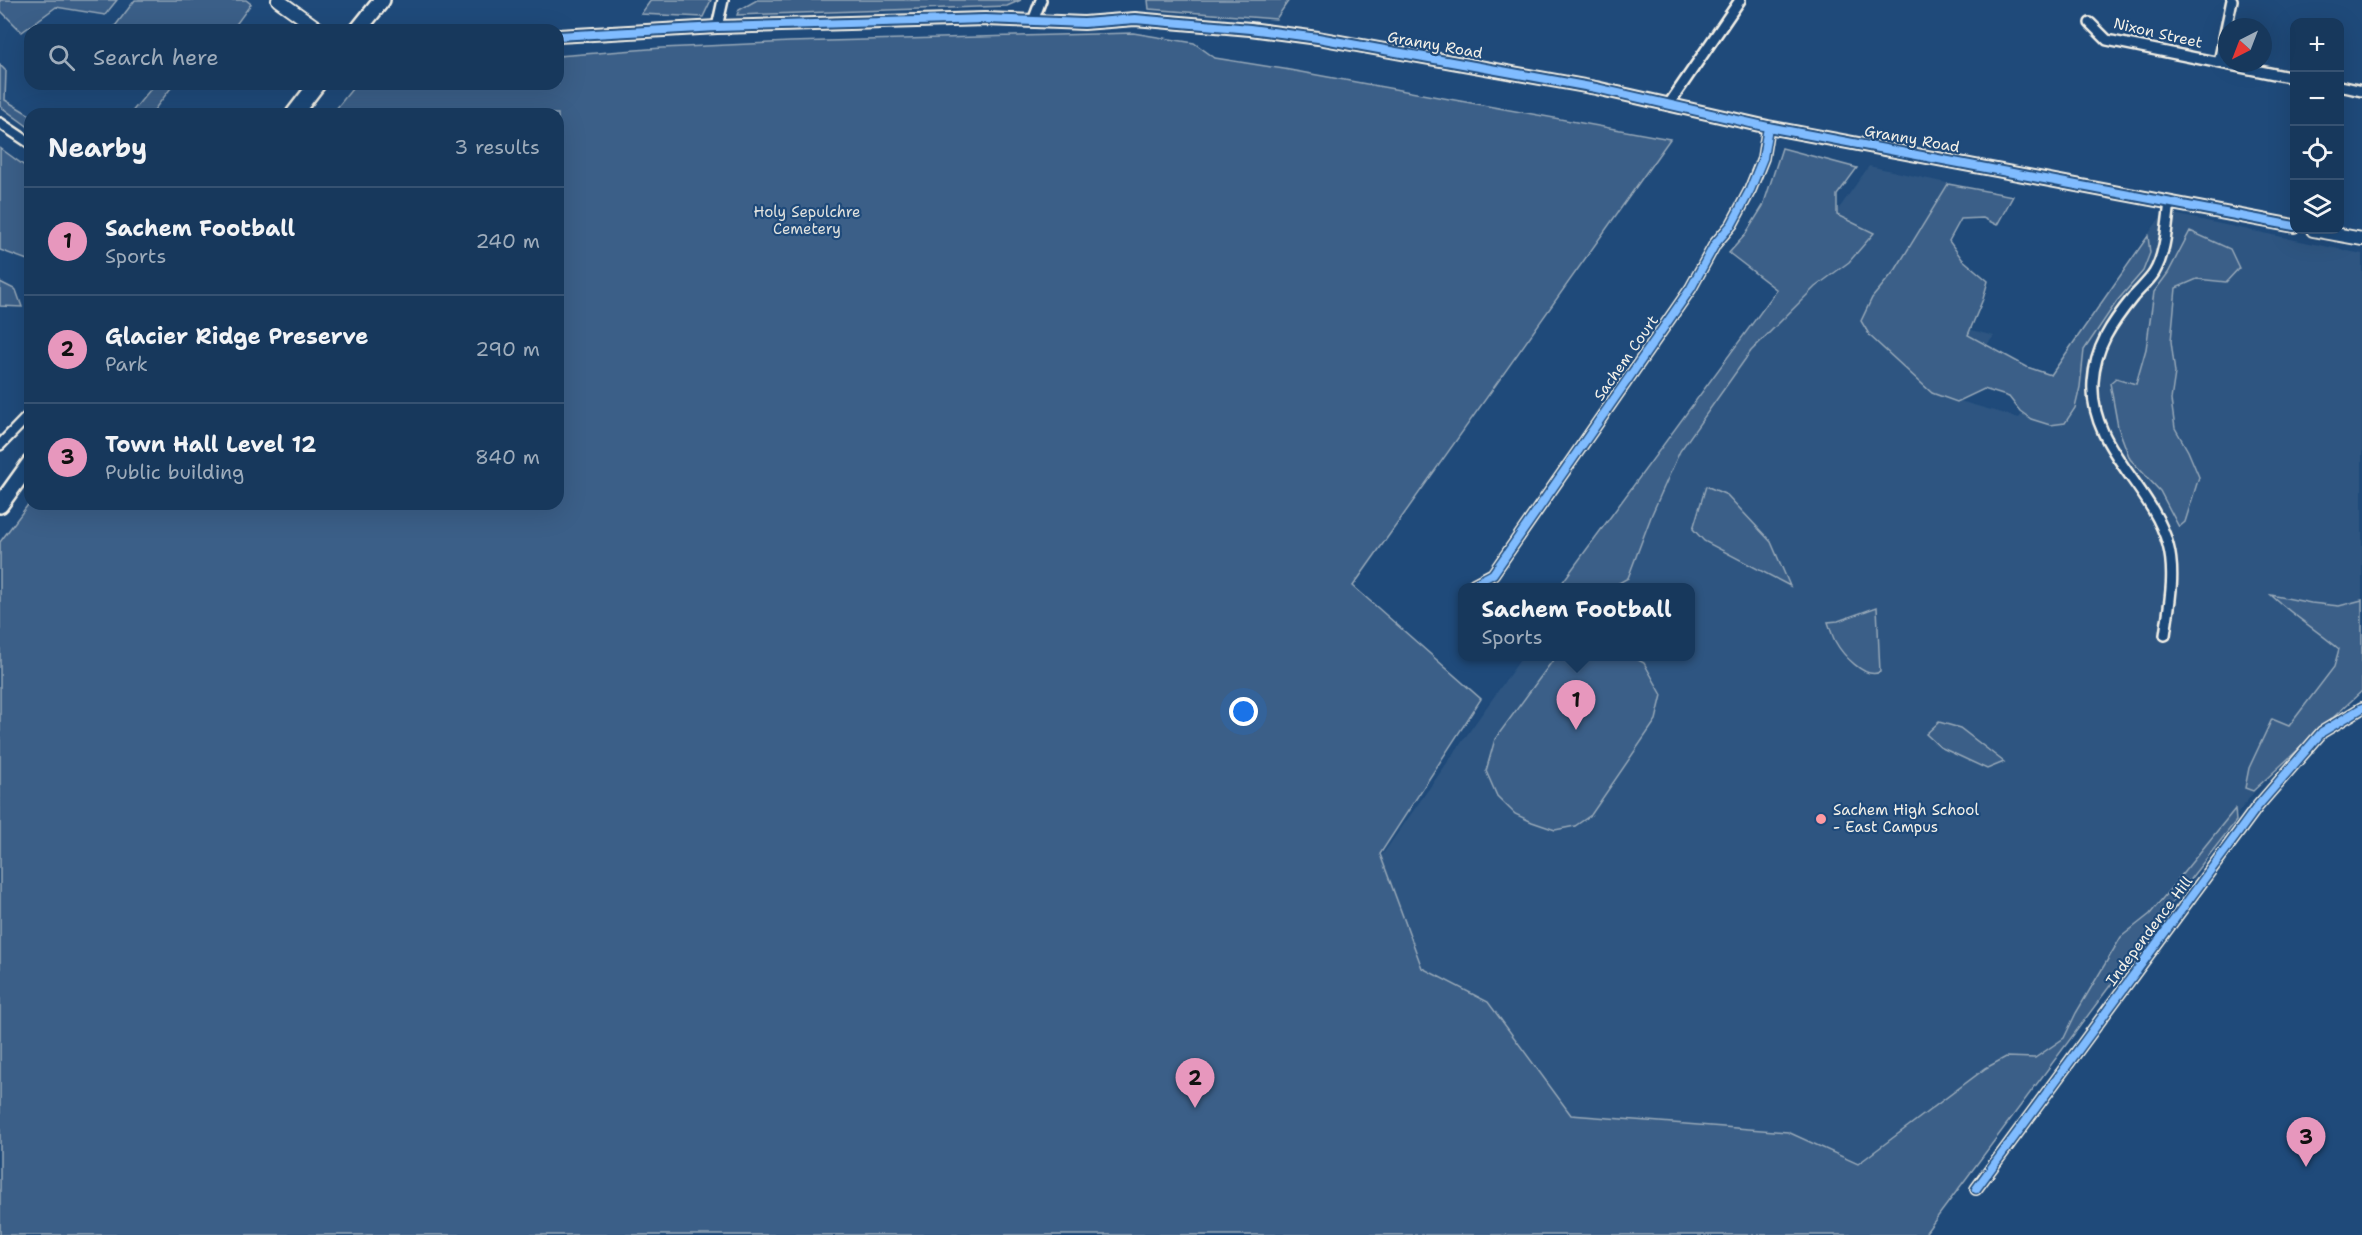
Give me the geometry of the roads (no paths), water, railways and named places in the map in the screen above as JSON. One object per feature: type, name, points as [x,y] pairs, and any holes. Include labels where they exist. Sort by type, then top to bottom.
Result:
[{"type":"main road","points":[[363,24],[382,0]]},
{"type":"main road","points":[[299,108],[312,90]]},
{"type":"main road","points":[[0,504],[24,471]]},
{"type":"street","points":[[278,0],[312,24]]},
{"type":"street","points":[[717,27],[723,0]]},
{"type":"street","points":[[1033,21],[1041,0]]},
{"type":"street","points":[[1669,104],[1740,0]]},
{"type":"street","points":[[2228,18],[2232,0]]},
{"type":"street","name":"Granny Road","points":[[564,36],[717,27],[985,19],[1084,23],[1136,19],[1307,37],[1596,88],[1768,127],[2290,225]]},
{"type":"street","name":"Nixon Street","points":[[2090,23],[2107,40],[2218,62]]},
{"type":"street","name":"Nixon Street","points":[[2266,72],[2290,77]]},
{"type":"street","points":[[2344,86],[2362,88]]},
{"type":"street","points":[[0,123],[24,139]]},
{"type":"street","name":"Sachem Court","points":[[1476,583],[1493,574],[1691,288],[1715,244],[1732,224],[1750,190],[1763,158],[1768,127]]},
{"type":"street","points":[[2165,635],[2172,589],[2168,544],[2148,501],[2113,453],[2097,419],[2093,382],[2102,340],[2122,311],[2155,272],[2165,239],[2170,202]]},
{"type":"street","points":[[2335,234],[2362,239]]},
{"type":"street","points":[[0,445],[24,420]]},
{"type":"street","name":"Independence Hill","points":[[1976,1189],[2257,807],[2322,732],[2362,708]]},
{"type":"place","name":"Sachem Football","points":[[1576,730]]},
{"type":"place","name":"Sachem High School - East Campus","points":[[1821,819]]},
{"type":"place","name":"Glacier Ridge Preserve","points":[[1195,1108]]},
{"type":"place","name":"Town Hall Level 12","points":[[2306,1167]]},
{"type":"park label","name":"Holy Sepulchre Cemetery","points":[[807,220]]}]
